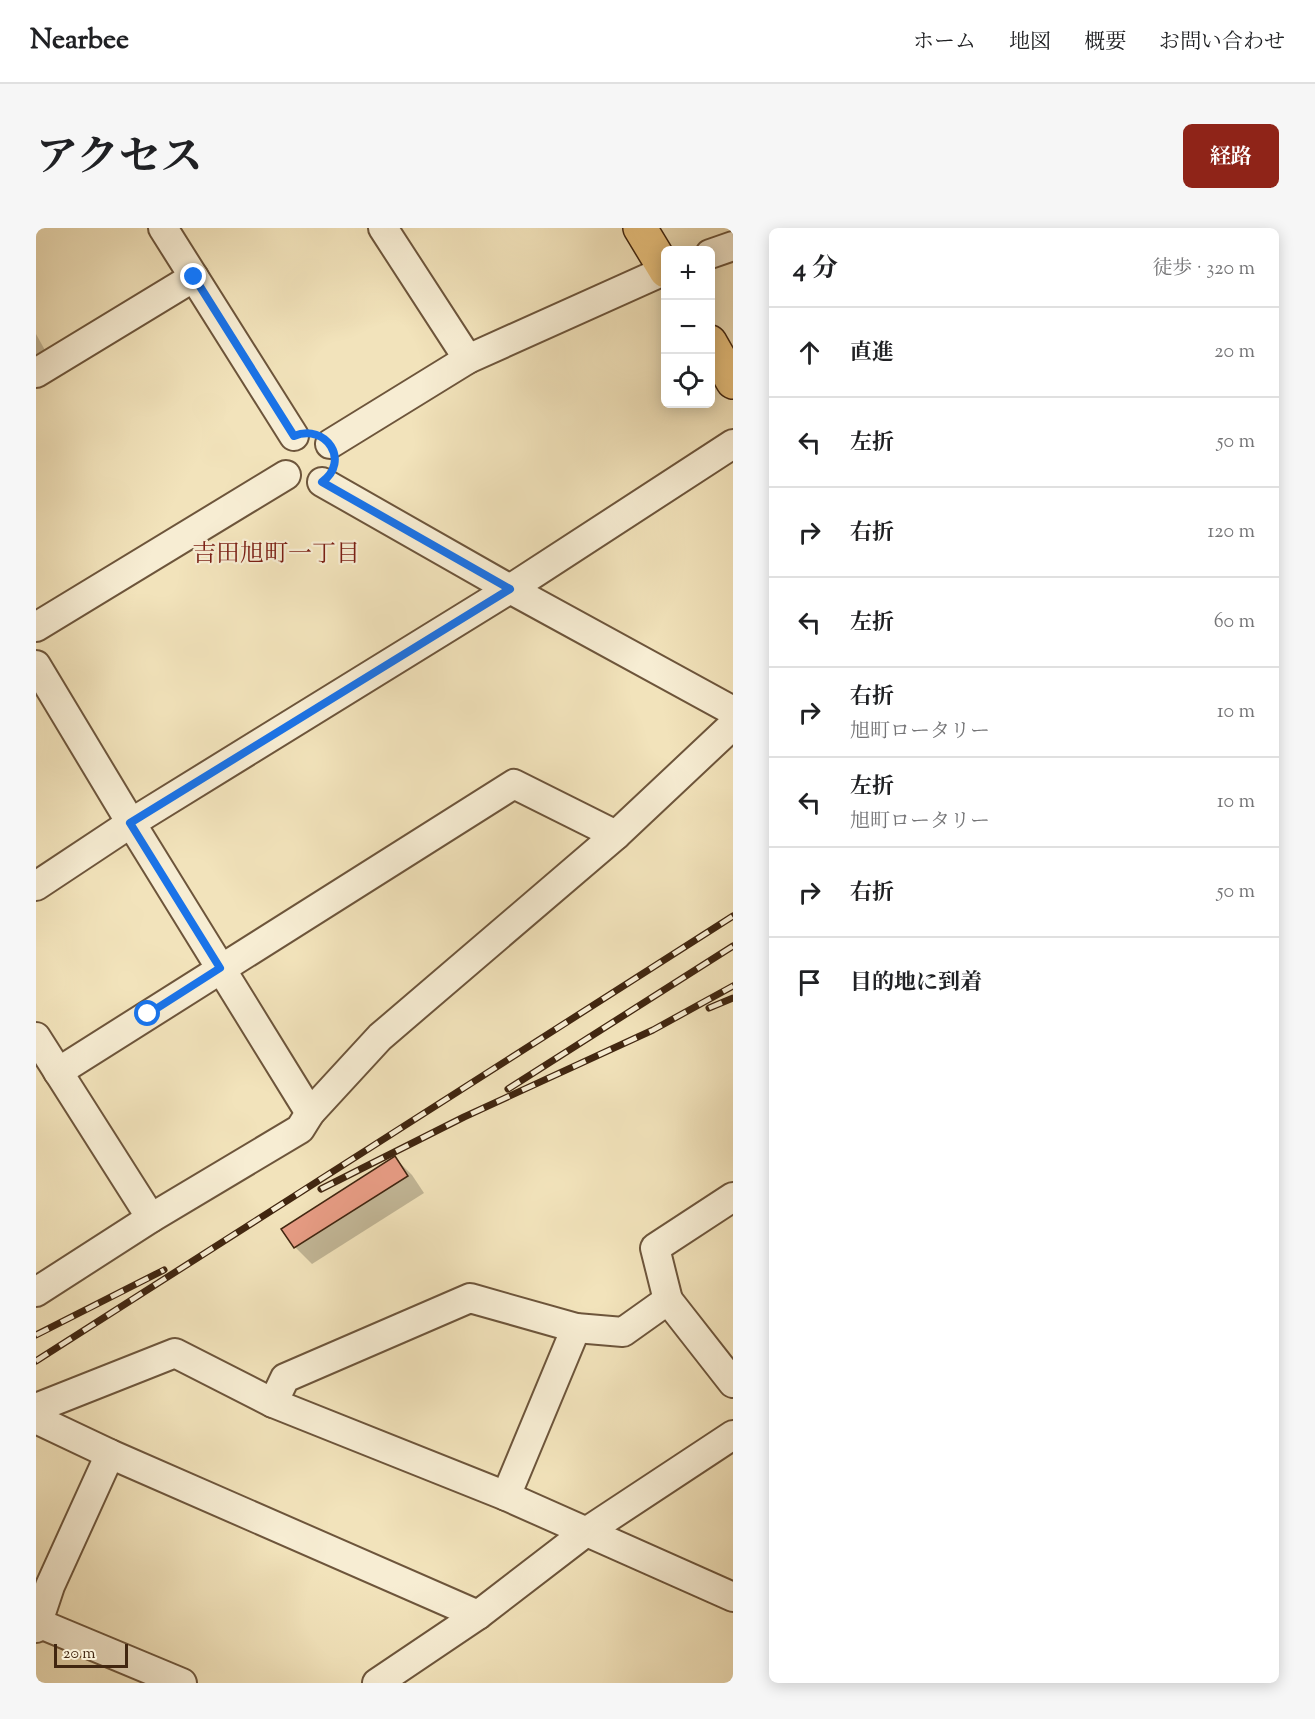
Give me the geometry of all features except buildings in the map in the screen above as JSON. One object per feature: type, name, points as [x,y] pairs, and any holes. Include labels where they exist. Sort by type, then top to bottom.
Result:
[{"type":"main road","points":[[640,228],[661,263]]},
{"type":"main road","points":[[715,349],[733,382]]},
{"type":"street","points":[[163,228],[294,436]]},
{"type":"street","points":[[388,230],[468,359]]},
{"type":"street","points":[[715,253],[733,246]]},
{"type":"street","points":[[330,444],[468,359],[661,272]]},
{"type":"street","points":[[36,373],[194,277]]},
{"type":"street","points":[[311,433],[320,435],[330,444],[335,456],[335,465],[332,473],[322,482],[300,486],[286,475],[282,467],[282,450],[294,436],[311,433]]},
{"type":"street","points":[[36,886],[130,823],[510,589],[733,444]]},
{"type":"street","points":[[36,627],[286,475]]},
{"type":"street","points":[[322,482],[510,589],[733,711]]},
{"type":"street","points":[[36,665],[130,823],[310,1113]]},
{"type":"street","points":[[36,1292],[151,1218],[300,1129],[310,1113],[380,1037],[616,835],[733,725]]},
{"type":"street","points":[[58,1072],[514,783],[616,835]]},
{"type":"street","points":[[36,1037],[151,1218]]},
{"type":"street","points":[[733,1197],[655,1248],[668,1300],[733,1383]]},
{"type":"street","points":[[273,1403],[285,1378],[470,1298],[576,1328],[623,1332],[668,1300]]},
{"type":"street","points":[[506,1496],[576,1328]]},
{"type":"street","points":[[36,1408],[175,1353],[273,1403],[506,1496],[733,1597]]},
{"type":"street","points":[[36,1419],[110,1454],[478,1615]]},
{"type":"street","points":[[377,1683],[478,1615],[586,1532],[733,1435]]},
{"type":"street","points":[[110,1454],[43,1583],[37,1625],[183,1683]]},
{"type":"railway","points":[[36,1361],[733,916]]},
{"type":"railway","points":[[508,1089],[733,946]]},
{"type":"railway","points":[[321,1189],[464,1117],[653,1030],[733,986]]},
{"type":"railway","points":[[709,1008],[733,998]]},
{"type":"railway","points":[[36,1335],[164,1270]]},
{"type":"district","name":"吉田旭町一丁目","points":[[276,553]]},
{"type":"route","points":[[148,1014],[220,968],[130,823],[510,589],[322,482],[332,473],[335,465],[332,447],[320,435],[302,433],[294,436],[194,277]]}]
